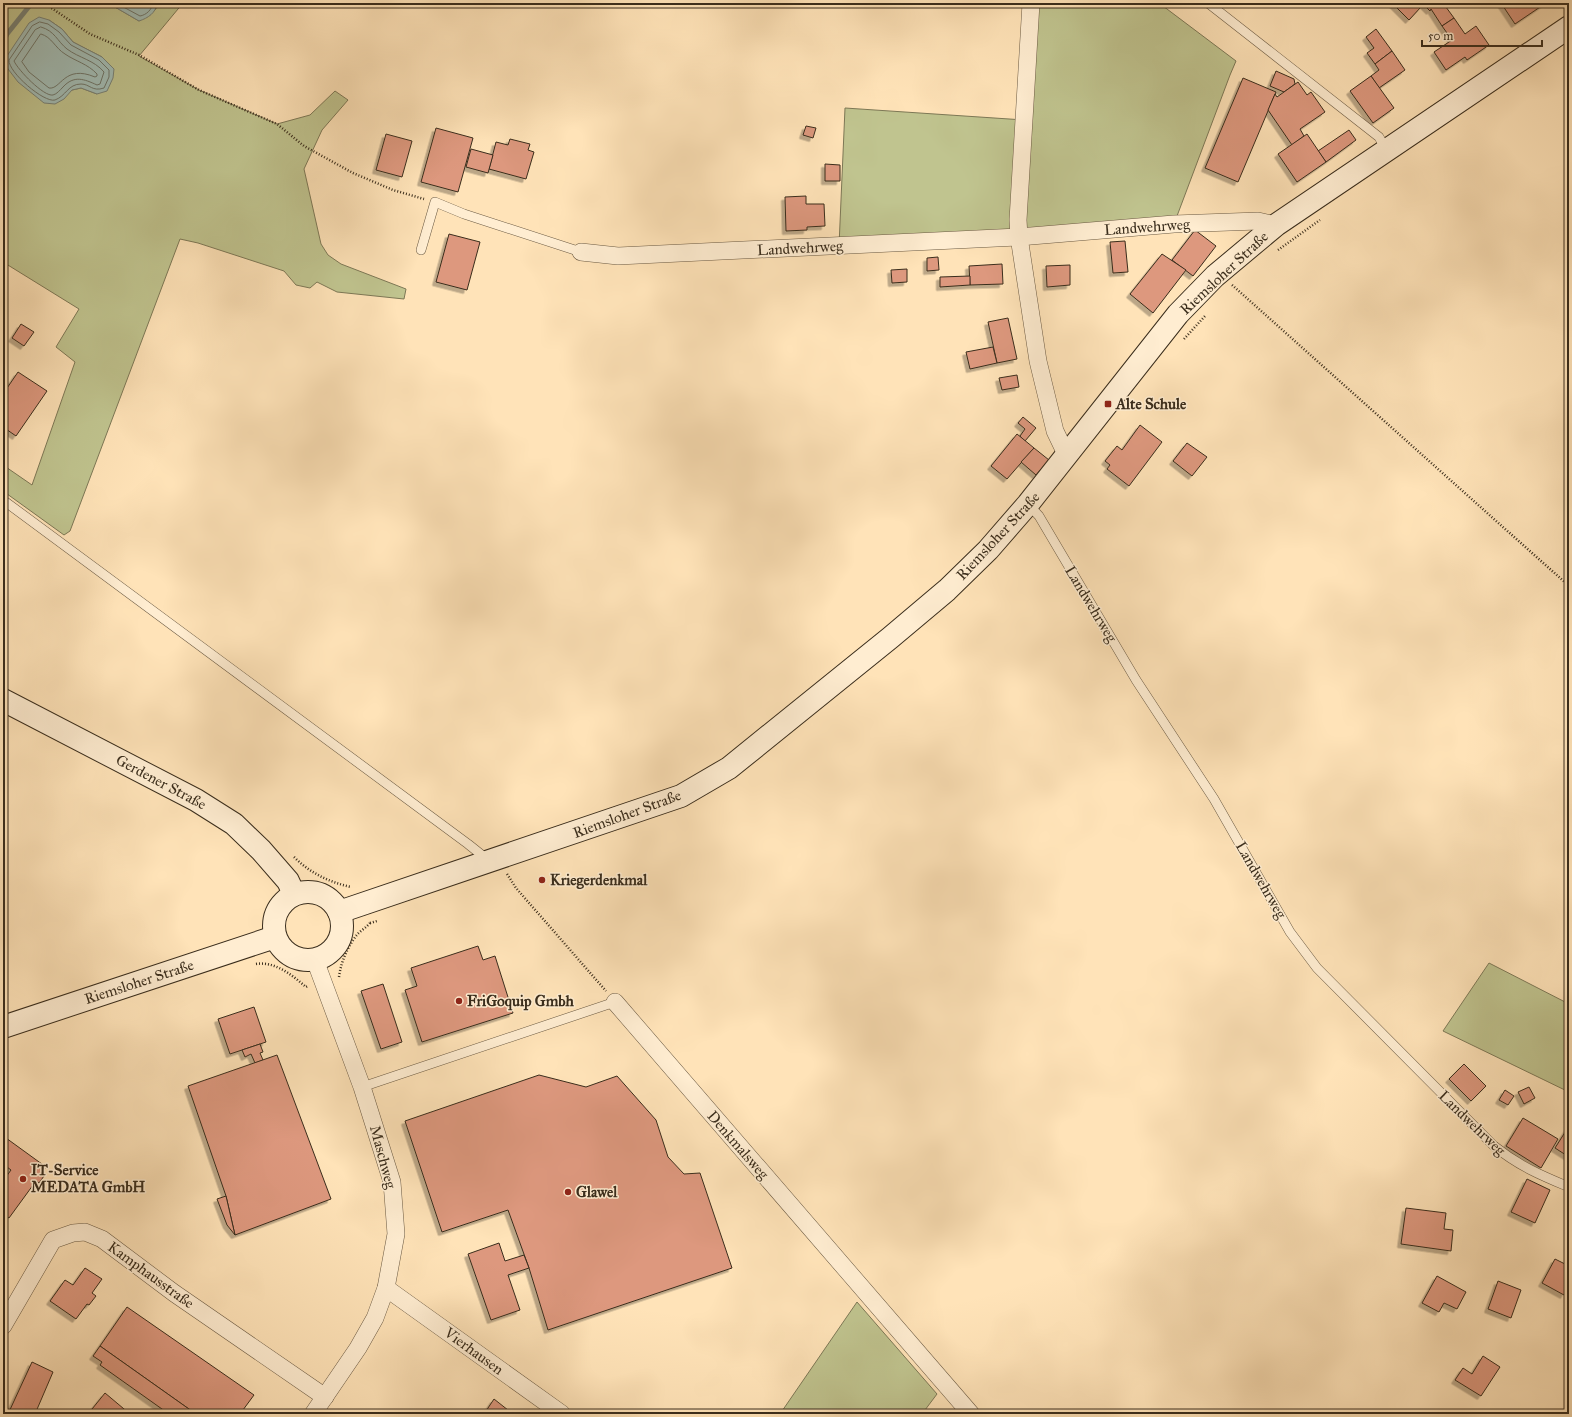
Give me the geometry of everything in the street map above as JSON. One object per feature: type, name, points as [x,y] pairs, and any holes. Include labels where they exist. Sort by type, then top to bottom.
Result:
[{"type":"main road","name":"Riemsloher Straße","points":[[339,912],[363,904],[498,868],[681,796],[729,768],[890,638],[947,590],[988,550],[1067,456],[1178,314],[1215,276],[1276,225],[1569,27]]},
{"type":"main road","name":"Gerdener Straße","points":[[3,700],[196,800],[234,824],[261,850],[288,881],[294,894]]},
{"type":"main road","points":[[315,892],[325,896],[333,903],[339,912],[342,922],[342,932],[338,941],[333,950],[316,960],[305,960],[291,956],[280,946],[275,937],[273,927],[274,917],[279,907],[294,894],[315,892]]},
{"type":"main road","name":"Riemsloher Straße","points":[[3,1027],[275,937]]},
{"type":"street","points":[[1031,3],[1018,237],[1040,369],[1054,432],[1067,456]]},
{"type":"street","name":"Landwehrweg","points":[[581,252],[618,256],[1018,237],[1174,224],[1258,221],[1276,225]]},
{"type":"street","name":"Maschweg","points":[[313,1414],[365,1336],[375,1318],[386,1288],[396,1234],[392,1182],[362,1088],[316,960]]},
{"type":"street","name":"Denkmalsweg","points":[[615,1002],[971,1414]]},
{"type":"street","name":"Kamphausstraße","points":[[3,1326],[53,1240],[73,1233],[85,1232],[102,1239],[174,1293],[325,1397]]},
{"type":"street","name":"Vierhausen","points":[[386,1288],[562,1414]]},
{"type":"lane","points":[[1208,3],[1379,137],[1386,150]]},
{"type":"lane","points":[[422,250],[435,202],[478,219],[581,252]]},
{"type":"lane","points":[[3,500],[468,844],[498,868]]},
{"type":"lane","name":"Landwehrweg","points":[[1028,504],[1039,516],[1136,680],[1214,799],[1290,932],[1317,968],[1494,1146],[1507,1157],[1530,1171],[1569,1187]]},
{"type":"lane","points":[[362,1088],[615,1002]]},
{"type":"path","points":[[44,3],[90,34],[139,55],[199,90],[277,124],[304,146],[353,173],[393,190],[435,202]]},
{"type":"path","points":[[1215,276],[1232,285],[1569,586]]},
{"type":"path","points":[[254,965],[262,963],[279,968],[293,975],[306,987],[339,978],[340,966],[347,950],[357,935],[370,923],[358,889],[325,879],[312,872],[292,856]]},
{"type":"path","points":[[498,868],[615,1002]]},
{"type":"green space","points":[[3,3],[108,3],[139,21],[156,9],[157,3],[183,3],[139,56],[199,90],[277,124],[310,115],[335,91],[348,100],[322,130],[304,169],[321,244],[328,255],[341,264],[406,289],[404,299],[337,292],[317,282],[310,288],[296,285],[284,271],[198,243],[180,239],[70,531],[64,535],[3,491],[3,465],[32,485],[75,362],[56,347],[79,309],[3,262]],"holes":[[[49,20],[62,29],[73,42],[102,57],[97,94],[81,88],[72,90]]]},
{"type":"green space","points":[[1031,3],[1159,3],[1236,61],[1174,224],[839,246],[845,108],[1024,120]]},
{"type":"green space","points":[[1489,963],[1569,1004],[1569,1092],[1443,1031]]},
{"type":"green space","points":[[857,1302],[937,1394],[922,1414],[780,1414]]},
{"type":"water","points":[[108,3],[157,3],[155,10],[151,15],[139,21]]},
{"type":"water","points":[[39,17],[49,20],[62,29],[73,42],[102,57],[114,69],[113,78],[107,91],[97,94],[81,88],[72,90],[64,99],[55,104],[44,103],[18,82],[5,65],[5,59],[29,23]]},
{"type":"building","points":[[1392,3],[1416,3],[1421,7],[1409,20]]},
{"type":"building","points":[[1422,3],[1443,3],[1454,18],[1442,26],[1431,9],[1430,11]]},
{"type":"building","points":[[1501,3],[1546,3],[1515,24]]},
{"type":"building","points":[[1454,18],[1465,34],[1476,26],[1489,45],[1467,60],[1465,57],[1446,70],[1434,52],[1452,40],[1442,26]]},
{"type":"building","points":[[1376,29],[1392,51],[1375,64],[1367,53],[1374,48],[1366,37]]},
{"type":"building","points":[[1392,51],[1405,70],[1379,88],[1371,76],[1379,70],[1375,64]]},
{"type":"building","points":[[1276,71],[1294,79],[1295,84],[1284,92],[1270,86]]},
{"type":"building","points":[[1371,76],[1394,108],[1373,123],[1350,91]]},
{"type":"building","points":[[1243,78],[1276,92],[1238,182],[1205,168]]},
{"type":"building","points":[[1298,82],[1307,95],[1311,92],[1325,112],[1300,129],[1304,136],[1292,145],[1268,110],[1275,94],[1277,97]]},
{"type":"building","points":[[806,126],[816,128],[813,138],[803,135]]},
{"type":"building","points":[[436,128],[473,138],[458,192],[421,182]]},
{"type":"building","points":[[1349,130],[1356,140],[1326,162],[1318,151]]},
{"type":"building","points":[[386,134],[412,141],[402,177],[376,170]]},
{"type":"building","points":[[1307,134],[1326,162],[1297,182],[1278,154]]},
{"type":"building","points":[[510,139],[530,144],[528,150],[534,152],[526,179],[489,169],[496,142],[508,145]]},
{"type":"building","points":[[471,149],[493,155],[488,173],[466,167]]},
{"type":"building","points":[[825,164],[840,165],[840,181],[825,181]]},
{"type":"building","points":[[806,196],[806,204],[824,204],[825,226],[807,227],[807,230],[786,231],[785,197]]},
{"type":"building","points":[[1195,230],[1216,246],[1193,276],[1172,260]]},
{"type":"building","points":[[449,234],[480,242],[467,290],[436,282]]},
{"type":"building","points":[[1125,241],[1128,272],[1113,273],[1110,242]]},
{"type":"building","points":[[1162,254],[1186,270],[1153,313],[1130,294]]},
{"type":"building","points":[[938,257],[939,270],[927,271],[927,258]]},
{"type":"building","points":[[1002,264],[1003,284],[970,285],[969,266]]},
{"type":"building","points":[[1070,265],[1070,285],[1047,287],[1046,266]]},
{"type":"building","points":[[907,269],[907,282],[892,283],[891,270]]},
{"type":"building","points":[[970,276],[970,285],[940,287],[940,277]]},
{"type":"building","points":[[1008,318],[1017,359],[997,363],[988,322]]},
{"type":"building","points":[[21,324],[34,332],[24,346],[12,338]]},
{"type":"building","points":[[993,347],[997,363],[970,369],[966,352]]},
{"type":"building","points":[[18,372],[47,391],[16,436],[3,427],[3,394]]},
{"type":"building","points":[[1017,375],[1019,387],[1002,390],[999,378]]},
{"type":"building","points":[[1023,417],[1036,428],[1025,441],[1020,436],[1025,429],[1018,423]]},
{"type":"building","points":[[1140,425],[1162,442],[1129,486],[1107,469],[1110,465],[1105,461],[1117,446],[1122,450]]},
{"type":"building","points":[[1017,434],[1034,448],[1007,479],[991,466]]},
{"type":"building","points":[[1187,443],[1207,457],[1192,476],[1173,461]]},
{"type":"building","points":[[1034,448],[1049,460],[1036,475],[1021,462]]},
{"type":"building","name":"FriGoquip Gmbh","points":[[478,946],[483,960],[495,956],[513,1013],[422,1042],[405,990],[417,986],[411,968]]},
{"type":"building","points":[[383,984],[402,1042],[381,1049],[361,991]]},
{"type":"building","points":[[254,1007],[266,1042],[230,1054],[218,1019]]},
{"type":"building","points":[[260,1044],[263,1052],[260,1053],[263,1060],[255,1063],[251,1054],[245,1057],[242,1050]]},
{"type":"building","points":[[277,1055],[331,1199],[235,1235],[226,1196],[188,1086]]},
{"type":"building","points":[[1464,1064],[1486,1086],[1471,1101],[1449,1079]]},
{"type":"building","name":"Glawel","points":[[539,1075],[586,1087],[617,1076],[656,1120],[668,1157],[684,1174],[700,1173],[732,1268],[548,1330],[529,1268],[508,1210],[442,1232],[405,1121]]},
{"type":"building","points":[[1529,1087],[1535,1098],[1524,1104],[1518,1092]]},
{"type":"building","points":[[1505,1090],[1514,1096],[1508,1105],[1499,1100]]},
{"type":"building","points":[[1523,1118],[1558,1139],[1541,1168],[1506,1146]]},
{"type":"building","points":[[1569,1126],[1569,1157],[1555,1148]]},
{"type":"building","name":"IT-Service MEDATA GmbH","points":[[6,1138],[46,1167],[41,1174],[44,1176],[39,1183],[36,1181],[9,1218],[6,1216],[3,1220],[3,1181],[11,1170],[3,1164],[3,1143]]},
{"type":"building","points":[[1527,1179],[1550,1190],[1535,1223],[1511,1212]]},
{"type":"building","points":[[226,1196],[235,1235],[227,1225],[217,1199]]},
{"type":"building","points":[[1406,1208],[1446,1213],[1444,1229],[1453,1230],[1451,1251],[1401,1244]]},
{"type":"building","points":[[499,1243],[505,1261],[524,1255],[529,1268],[508,1275],[520,1310],[491,1320],[468,1254]]},
{"type":"building","points":[[1555,1259],[1569,1266],[1569,1285],[1564,1295],[1542,1283]]},
{"type":"building","points":[[85,1268],[102,1279],[92,1293],[96,1296],[89,1305],[87,1304],[76,1319],[50,1301],[65,1280],[73,1285]]},
{"type":"building","points":[[1437,1276],[1466,1292],[1457,1309],[1444,1303],[1439,1312],[1422,1303]]},
{"type":"building","points":[[1498,1281],[1521,1290],[1511,1318],[1488,1309]]},
{"type":"building","points":[[127,1307],[254,1395],[240,1414],[196,1414],[100,1346]]},
{"type":"building","points":[[100,1346],[196,1414],[169,1414],[100,1365],[102,1362],[93,1356]]},
{"type":"building","points":[[1483,1356],[1500,1367],[1481,1396],[1455,1380],[1463,1368],[1472,1374]]},
{"type":"building","points":[[32,1362],[53,1372],[35,1414],[8,1414]]},
{"type":"building","points":[[105,1393],[130,1414],[88,1414]]},
{"type":"building","points":[[494,1399],[513,1414],[484,1414]]},
{"type":"waterway","points":[[3,42],[7,34],[31,4]]},
{"type":"place","name":"Alte Schule","points":[[1108,404]]},
{"type":"place","name":"Kriegerdenkmal","points":[[542,880]]},
{"type":"place","name":"FriGoquip Gmbh","points":[[459,1001]]},
{"type":"place","name":"IT-Service MEDATA GmbH","points":[[23,1179]]},
{"type":"place","name":"Glawel","points":[[568,1192]]}]
